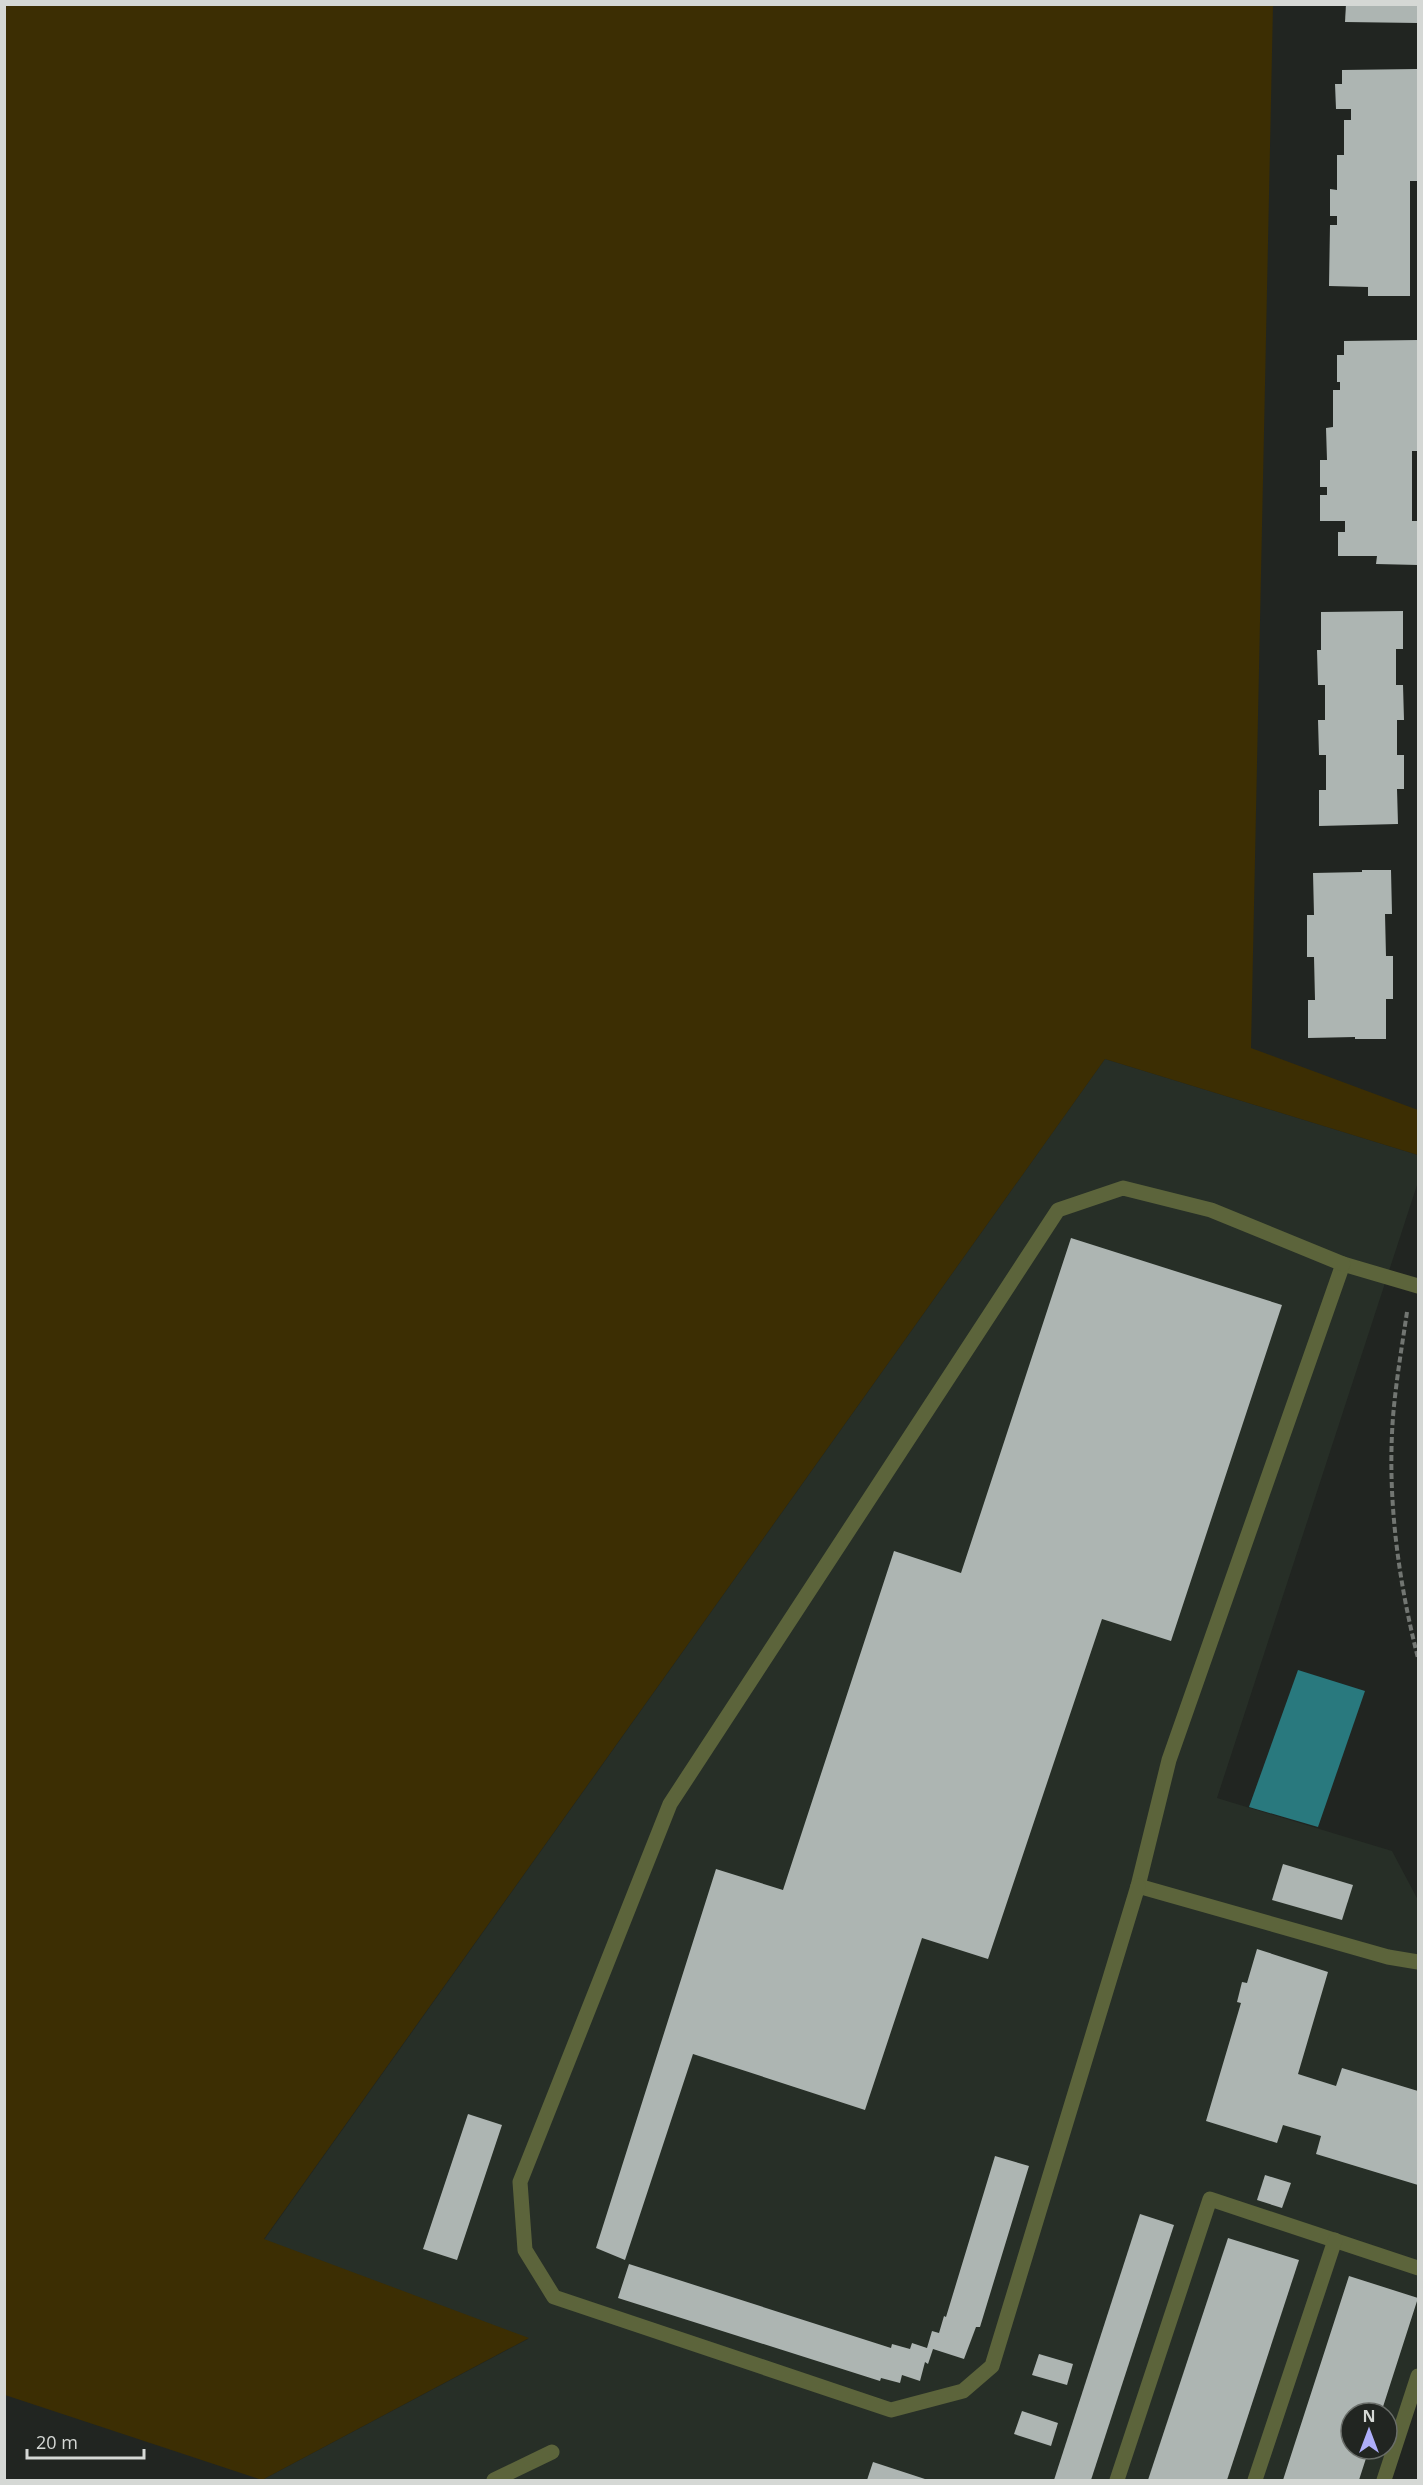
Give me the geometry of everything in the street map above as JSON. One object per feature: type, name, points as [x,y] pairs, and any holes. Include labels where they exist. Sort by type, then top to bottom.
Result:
[{"type":"lane","points":[[1343,1264],[1169,1760],[1138,1886],[992,2366],[963,2391],[891,2410],[554,2297],[525,2250],[520,2182],[670,1804],[1058,1210],[1123,1188],[1211,1210],[1343,1264],[1419,1286]]},
{"type":"lane","points":[[1138,1886],[1388,1958],[1419,1962]]},
{"type":"lane","points":[[1117,2481],[1210,2199],[1419,2268]]},
{"type":"lane","points":[[1255,2481],[1335,2240]]},
{"type":"lane","points":[[1384,2481],[1419,2376]]},
{"type":"lane","points":[[494,2481],[552,2452]]},
{"type":"path","points":[[1408,1308],[1393,1417],[1393,1502],[1397,1551],[1408,1616],[1419,1658]]},
{"type":"shaded area","points":[[5,4],[1273,5],[1251,1048],[1418,1110],[1418,1155],[1105,1059],[264,2239],[529,2338],[262,2480],[5,2395]]},
{"type":"shaded area","points":[[1105,1059],[1418,1155],[1418,1182],[1217,1798],[1392,1851],[1418,1900],[1418,2374],[1399,2437],[1399,2401],[1339,2401],[1339,2461],[1392,2461],[1386,2480],[262,2480],[528,2339],[264,2240]]},
{"type":"water","points":[[1298,1670],[1365,1691],[1318,1827],[1249,1807]]},
{"type":"building","points":[[1346,4],[1418,4],[1418,23],[1345,22]]},
{"type":"building","points":[[1417,69],[1417,181],[1410,181],[1410,296],[1368,296],[1368,287],[1329,286],[1330,225],[1337,225],[1337,216],[1330,216],[1330,189],[1337,190],[1337,155],[1344,155],[1344,120],[1351,120],[1351,109],[1336,109],[1335,84],[1342,84],[1342,70]]},
{"type":"building","points":[[1418,340],[1418,451],[1412,451],[1412,521],[1418,521],[1418,565],[1376,564],[1377,556],[1338,556],[1338,532],[1345,532],[1345,521],[1320,521],[1320,495],[1327,495],[1327,487],[1320,487],[1320,460],[1327,460],[1326,428],[1333,427],[1333,390],[1340,390],[1340,382],[1337,382],[1337,355],[1344,355],[1344,341]]},
{"type":"building","points":[[1403,611],[1403,649],[1396,649],[1396,685],[1403,685],[1404,720],[1397,720],[1397,755],[1404,755],[1404,789],[1397,789],[1398,824],[1319,826],[1319,790],[1326,790],[1326,755],[1319,755],[1318,720],[1325,720],[1325,685],[1318,685],[1317,650],[1321,650],[1321,612]]},
{"type":"building","points":[[1362,870],[1391,870],[1392,914],[1385,914],[1386,956],[1393,956],[1393,999],[1386,999],[1386,1039],[1308,1038],[1308,1000],[1315,1000],[1314,957],[1307,957],[1307,915],[1314,915],[1313,873],[1362,872]]},
{"type":"building","points":[[1071,1238],[1282,1305],[1171,1641],[1102,1619],[988,1959],[922,1938],[865,2110],[693,2054],[625,2260],[596,2248],[716,1869],[783,1890],[894,1551],[961,1573]]},
{"type":"building","points":[[1283,1864],[1353,1885],[1342,1920],[1272,1900]]},
{"type":"building","points":[[1257,1949],[1328,1972],[1298,2074],[1336,2086],[1342,2068],[1418,2091],[1418,2185],[1316,2154],[1321,2136],[1283,2125],[1277,2143],[1206,2121],[1241,2003],[1237,2002],[1242,1982],[1247,1983]]},
{"type":"building","points":[[468,2114],[502,2125],[457,2260],[423,2249]]},
{"type":"building","points":[[995,2156],[1029,2166],[980,2327],[976,2327],[964,2359],[933,2349],[928,2364],[925,2362],[920,2381],[902,2375],[900,2383],[881,2378],[880,2381],[618,2298],[629,2264],[891,2348],[892,2344],[910,2349],[912,2343],[927,2348],[932,2331],[939,2333],[944,2316],[946,2317]]},
{"type":"building","points":[[1265,2175],[1291,2183],[1282,2208],[1257,2200]]},
{"type":"building","points":[[1140,2214],[1174,2225],[1091,2480],[1054,2480]]},
{"type":"building","points":[[1228,2238],[1299,2260],[1227,2480],[1148,2480]]},
{"type":"building","points":[[1349,2276],[1418,2298],[1385,2401],[1339,2401],[1339,2461],[1365,2461],[1359,2480],[1283,2480]]},
{"type":"building","points":[[1039,2354],[1073,2364],[1067,2385],[1032,2375]]},
{"type":"building","points":[[1022,2411],[1058,2423],[1051,2446],[1014,2434]]},
{"type":"building","points":[[873,2462],[928,2480],[867,2480]]}]
